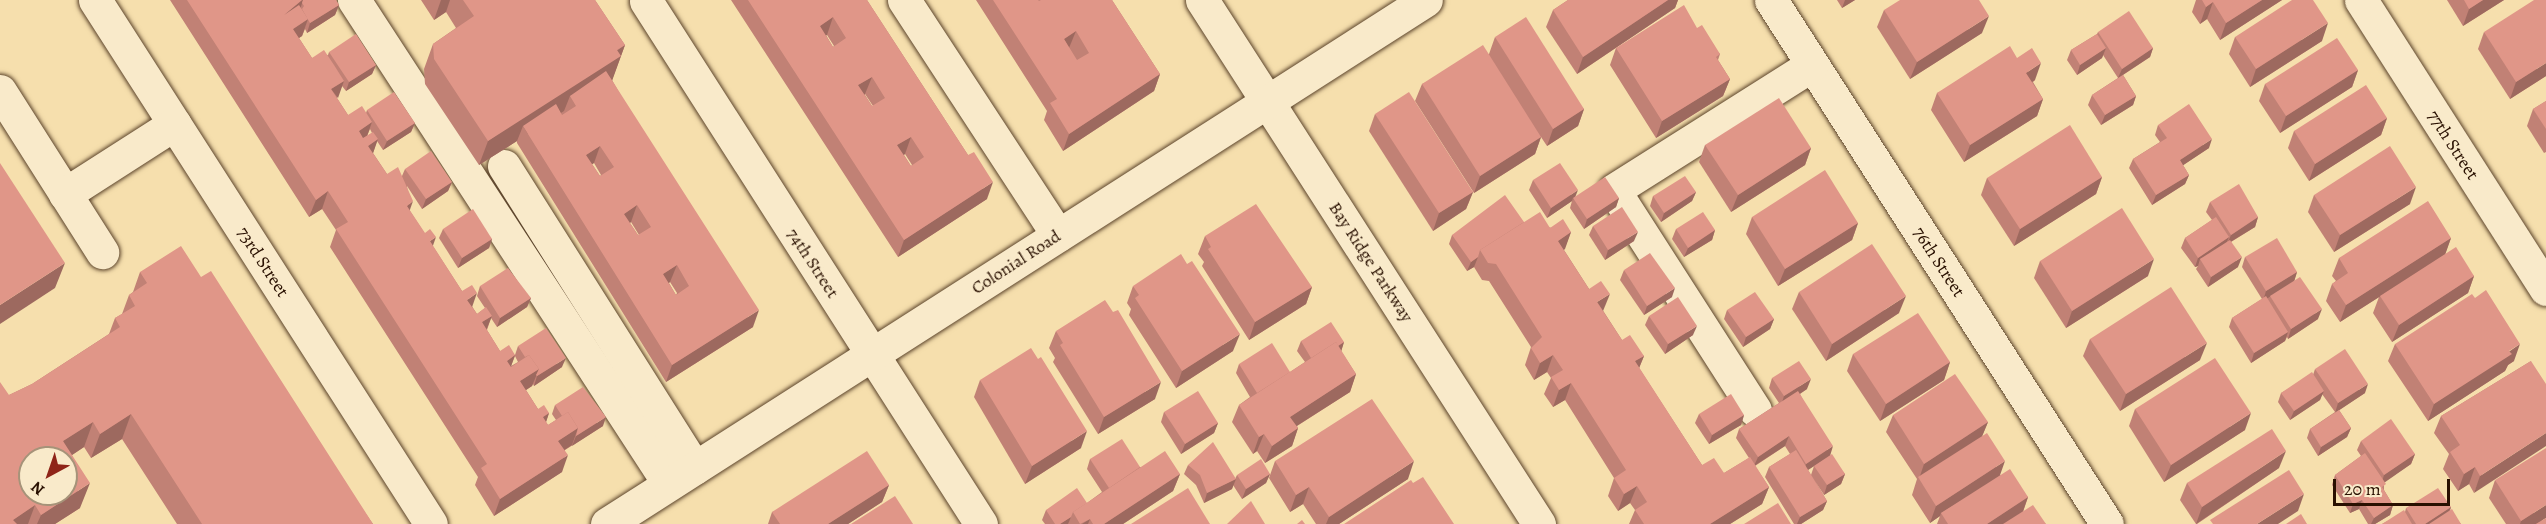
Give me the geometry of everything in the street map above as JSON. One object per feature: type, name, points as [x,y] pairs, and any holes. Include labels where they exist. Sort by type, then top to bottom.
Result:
[{"type":"street","name":"73rd Street","points":[[95,0],[431,524]]},
{"type":"street","points":[[354,0],[682,476]]},
{"type":"street","points":[[904,0],[1058,235]]},
{"type":"street","name":"Bay Ridge Parkway","points":[[1202,0],[1539,524]]},
{"type":"street","name":"Colonial Road","points":[[607,524],[1426,0]]},
{"type":"street","name":"76th Street","points":[[1771,0],[2107,524]]},
{"type":"street","name":"77th Street","points":[[2361,0],[2546,289]]},
{"type":"street","name":"74th Street","points":[[646,1],[981,524]]},
{"type":"street","points":[[1755,410],[1614,190],[1812,65]]},
{"type":"street","points":[[0,91],[102,252]]},
{"type":"street","points":[[65,194],[174,124]]},
{"type":"street","points":[[504,166],[682,476]]},
{"type":"building","points":[[187,0],[302,0],[284,15],[299,5],[308,19],[293,29],[312,58],[324,50],[334,65],[344,81],[331,89],[348,115],[362,106],[372,122],[359,131],[363,138],[373,132],[378,139],[368,146],[387,174],[398,167],[413,201],[407,206],[425,233],[430,229],[436,237],[430,241],[462,291],[472,285],[477,293],[467,300],[477,314],[486,307],[492,316],[482,322],[500,351],[509,345],[515,355],[507,361],[511,367],[529,355],[539,369],[520,381],[538,409],[544,405],[549,413],[543,417],[548,425],[568,412],[578,428],[558,441],[568,455],[500,499],[481,468],[487,464],[336,229],[348,222],[328,191],[316,200]]},
{"type":"building","points":[[303,0],[336,0],[339,5],[310,23],[302,9]]},
{"type":"building","points":[[463,0],[595,0],[625,45],[617,50],[621,56],[488,141],[434,59],[433,44],[474,16]]},
{"type":"building","points":[[748,0],[867,0],[968,155],[974,152],[993,182],[904,240]],"holes":[[[833,17],[846,38],[833,47],[820,26]],[[872,77],[885,98],[872,106],[858,85]],[[911,137],[924,157],[911,166],[897,145]]]},
{"type":"building","points":[[993,0],[1112,0],[1160,74],[1069,134],[1050,103],[1057,99]],"holes":[[[1076,31],[1089,53],[1077,60],[1064,39]]]},
{"type":"building","points":[[1568,0],[1668,0],[1583,57],[1553,10]]},
{"type":"building","points":[[1900,0],[1979,0],[1989,16],[1917,62],[1884,10]]},
{"type":"building","points":[[2202,0],[2262,0],[2226,23],[2213,2],[2206,7]]},
{"type":"building","points":[[2292,0],[2313,0],[2328,23],[2256,69],[2235,37]]},
{"type":"building","points":[[2464,0],[2483,0],[2469,9]]},
{"type":"building","points":[[2534,0],[2546,0],[2546,63],[2516,82],[2484,32]]},
{"type":"building","points":[[1684,5],[1697,28],[1702,25],[1720,54],[1716,57],[1730,79],[1662,121],[1616,48]]},
{"type":"building","points":[[2129,11],[2153,48],[2122,69],[2098,32]]},
{"type":"building","points":[[1526,17],[1584,109],[1553,129],[1495,37]]},
{"type":"building","points":[[356,34],[376,65],[349,82],[329,52]]},
{"type":"building","points":[[2097,34],[2106,48],[2080,65],[2071,50]]},
{"type":"building","points":[[2337,38],[2358,70],[2286,116],[2265,84]]},
{"type":"building","points":[[1483,45],[1541,137],[1480,176],[1422,84]]},
{"type":"building","points":[[2010,46],[2017,58],[2032,48],[2041,63],[2026,73],[2043,99],[1970,145],[1937,93]]},
{"type":"building","points":[[606,71],[759,310],[672,365],[523,126],[556,104],[562,115],[576,106],[570,96]],"holes":[[[600,146],[614,167],[600,176],[586,155]],[[637,205],[651,227],[638,235],[624,214]],[[677,265],[689,286],[676,295],[663,274]]]},
{"type":"building","points":[[2123,75],[2136,96],[2105,115],[2092,95]]},
{"type":"building","points":[[2366,85],[2387,118],[2315,164],[2294,131]]},
{"type":"building","points":[[394,92],[415,123],[387,141],[367,110]]},
{"type":"building","points":[[1409,92],[1473,192],[1439,213],[1375,114]]},
{"type":"building","points":[[1779,98],[1811,148],[1738,195],[1705,145]]},
{"type":"building","points":[[2546,101],[2546,129],[2533,109]]},
{"type":"building","points":[[2189,104],[2212,139],[2180,160],[2189,175],[2156,195],[2133,159],[2167,138],[2158,125]]},
{"type":"building","points":[[2070,125],[2102,177],[2020,229],[1987,178]]},
{"type":"building","points":[[2390,146],[2416,187],[2340,235],[2314,195]]},
{"type":"building","points":[[431,151],[452,182],[426,199],[405,169]]},
{"type":"building","points":[[0,163],[65,263],[0,305]]},
{"type":"building","points":[[1560,163],[1578,190],[1551,208],[1533,180]]},
{"type":"building","points":[[1825,170],[1858,223],[1785,269],[1752,217]]},
{"type":"building","points":[[1685,176],[1696,192],[1664,213],[1653,196]]},
{"type":"building","points":[[1605,177],[1619,198],[1587,219],[1573,198]]},
{"type":"building","points":[[2239,184],[2258,217],[2231,235],[2210,202]]},
{"type":"building","points":[[1505,195],[1524,222],[1480,250],[1478,257],[1471,262],[1452,235]]},
{"type":"building","points":[[2428,201],[2451,238],[2346,305],[2332,284],[2348,273],[2339,258]]},
{"type":"building","points":[[1256,204],[1312,287],[1255,322],[1208,249],[1211,247],[1205,236]]},
{"type":"building","points":[[1622,207],[1638,232],[1608,250],[1593,226]]},
{"type":"building","points":[[2122,208],[2154,259],[2072,311],[2040,261]]},
{"type":"building","points":[[473,209],[492,239],[462,258],[443,229]]},
{"type":"building","points":[[1540,212],[1550,228],[1563,219],[1571,232],[1558,241],[1589,289],[1601,281],[1610,294],[1597,302],[1622,340],[1630,335],[1644,356],[1635,361],[1702,465],[1714,458],[1724,473],[1750,457],[1769,487],[1710,524],[1644,524],[1635,510],[1647,502],[1637,486],[1624,494],[1614,478],[1626,470],[1571,383],[1559,390],[1551,377],[1563,370],[1553,355],[1540,363],[1531,348],[1542,337],[1496,264],[1488,263],[1480,250]]},
{"type":"building","points":[[1703,212],[1715,230],[1688,248],[1676,229]]},
{"type":"building","points":[[2216,217],[2229,237],[2198,258],[2185,238]]},
{"type":"building","points":[[2277,238],[2297,272],[2266,291],[2245,257]]},
{"type":"building","points":[[2230,240],[2242,257],[2211,277],[2200,259]]},
{"type":"building","points":[[1872,244],[1906,296],[1832,344],[1799,292]]},
{"type":"building","points":[[181,246],[201,277],[211,271],[373,524],[202,524],[131,414],[100,434],[93,422],[63,441],[66,446],[18,446],[18,506],[34,506],[13,520],[17,524],[0,524],[0,382],[9,395],[32,384],[120,327],[115,318],[135,306],[129,295],[147,283],[140,272]]},
{"type":"building","points":[[2456,247],[2474,276],[2399,325],[2380,296]]},
{"type":"building","points":[[1650,253],[1675,288],[1647,306],[1624,270]]},
{"type":"building","points":[[1181,254],[1187,264],[1192,261],[1240,334],[1182,371],[1135,298],[1139,295],[1133,286]]},
{"type":"building","points":[[508,268],[531,298],[500,318],[480,286]]},
{"type":"building","points":[[2300,277],[2322,309],[2291,329],[2270,296]]},
{"type":"building","points":[[2171,287],[2207,343],[2126,394],[2090,339]]},
{"type":"building","points":[[2486,290],[2520,344],[2509,351],[2512,354],[2434,404],[2395,344],[2472,294],[2475,298]]},
{"type":"building","points":[[1755,292],[1774,319],[1746,337],[1727,310]]},
{"type":"building","points":[[2266,296],[2288,332],[2254,353],[2232,318]]},
{"type":"building","points":[[1678,297],[1697,326],[1668,344],[1649,316]]},
{"type":"building","points":[[1105,300],[1113,312],[1118,310],[1161,382],[1104,417],[1060,345],[1063,343],[1056,331]]},
{"type":"building","points":[[1918,313],[1950,362],[1886,404],[1853,354]]},
{"type":"building","points":[[1331,322],[1344,342],[1338,346],[1336,342],[1311,358],[1301,341]]},
{"type":"building","points":[[546,328],[566,358],[537,376],[539,369],[529,355],[525,357],[518,346]]},
{"type":"building","points":[[1336,342],[1356,374],[1290,417],[1298,428],[1272,446],[1264,434],[1259,437],[1239,405]]},
{"type":"building","points":[[1272,343],[1290,372],[1257,393],[1239,364]]},
{"type":"building","points":[[1031,348],[1038,359],[1041,357],[1087,431],[1032,466],[980,380]]},
{"type":"building","points":[[2345,349],[2368,384],[2338,403],[2315,369]]},
{"type":"building","points":[[2215,358],[2251,413],[2171,465],[2135,409]]},
{"type":"building","points":[[1799,361],[1811,379],[1784,396],[1772,378]]},
{"type":"building","points":[[2531,361],[2546,384],[2546,433],[2480,476],[2475,467],[2464,474],[2450,452],[2460,445],[2441,416]]},
{"type":"building","points":[[2312,372],[2324,391],[2294,411],[2281,393]]},
{"type":"building","points":[[1955,374],[1988,422],[1924,464],[1893,415]]},
{"type":"building","points":[[583,387],[606,417],[576,436],[578,428],[568,412],[562,416],[555,405]]},
{"type":"building","points":[[1198,391],[1218,423],[1185,444],[1164,412]]},
{"type":"building","points":[[1798,391],[1833,446],[1806,464],[1789,436],[1758,457],[1739,429]]},
{"type":"building","points":[[1731,394],[1744,415],[1712,435],[1699,414]]},
{"type":"building","points":[[1372,399],[1414,461],[1329,517],[1309,487],[1296,495],[1275,461]]},
{"type":"building","points":[[2339,410],[2351,428],[2321,447],[2310,429]]},
{"type":"building","points":[[2391,419],[2415,454],[2384,475],[2361,441]]},
{"type":"building","points":[[2272,429],[2286,451],[2202,507],[2187,483]]},
{"type":"building","points":[[1987,433],[2005,461],[1936,506],[1918,477]]},
{"type":"building","points":[[1122,439],[1140,467],[1109,488],[1090,459]]},
{"type":"building","points":[[1213,442],[1236,479],[1207,493],[1200,475],[1188,465]]},
{"type":"building","points":[[2546,448],[2546,505],[2521,521],[2495,480]]},
{"type":"building","points":[[1796,450],[1827,501],[1800,517],[1769,467]]},
{"type":"building","points":[[867,451],[889,485],[828,524],[780,524],[772,512]]},
{"type":"building","points":[[1165,451],[1180,474],[1104,524],[1093,524],[1090,519],[1080,524],[1073,512]]},
{"type":"building","points":[[2365,453],[2386,484],[2382,487],[2393,505],[2374,518],[2362,500],[2353,504],[2335,475]]},
{"type":"building","points":[[1832,454],[1845,474],[1827,485],[1814,466]]},
{"type":"building","points":[[1261,459],[1270,474],[1246,489],[1237,475]]},
{"type":"building","points":[[78,464],[90,483],[78,491]]},
{"type":"building","points":[[2010,469],[2028,497],[1987,524],[1948,524],[1941,513]]},
{"type":"building","points":[[2289,470],[2304,494],[2257,524],[2213,524],[2210,520]]},
{"type":"building","points":[[1423,477],[1454,524],[1344,524],[1411,480],[1413,483]]},
{"type":"building","points":[[1077,488],[1087,503],[1073,512],[1071,517],[1060,524],[1055,524],[1046,510]]},
{"type":"building","points":[[1188,488],[1210,524],[1131,524]]},
{"type":"building","points":[[2438,488],[2451,507],[2425,524],[2416,524],[2406,508]]},
{"type":"building","points":[[895,496],[913,524],[851,524]]},
{"type":"building","points":[[1251,501],[1265,524],[1227,524]]},
{"type":"building","points":[[1778,503],[1791,524],[1744,524]]},
{"type":"building","points":[[2033,505],[2046,524],[2003,524]]},
{"type":"building","points":[[36,506],[55,506],[41,515]]},
{"type":"building","points":[[2452,509],[2461,524],[2429,524]]},
{"type":"building","points":[[2404,510],[2412,524],[2382,524]]},
{"type":"building","points":[[2301,514],[2307,524],[2286,524]]},
{"type":"building","points":[[2546,518],[2546,524],[2536,524]]}]
